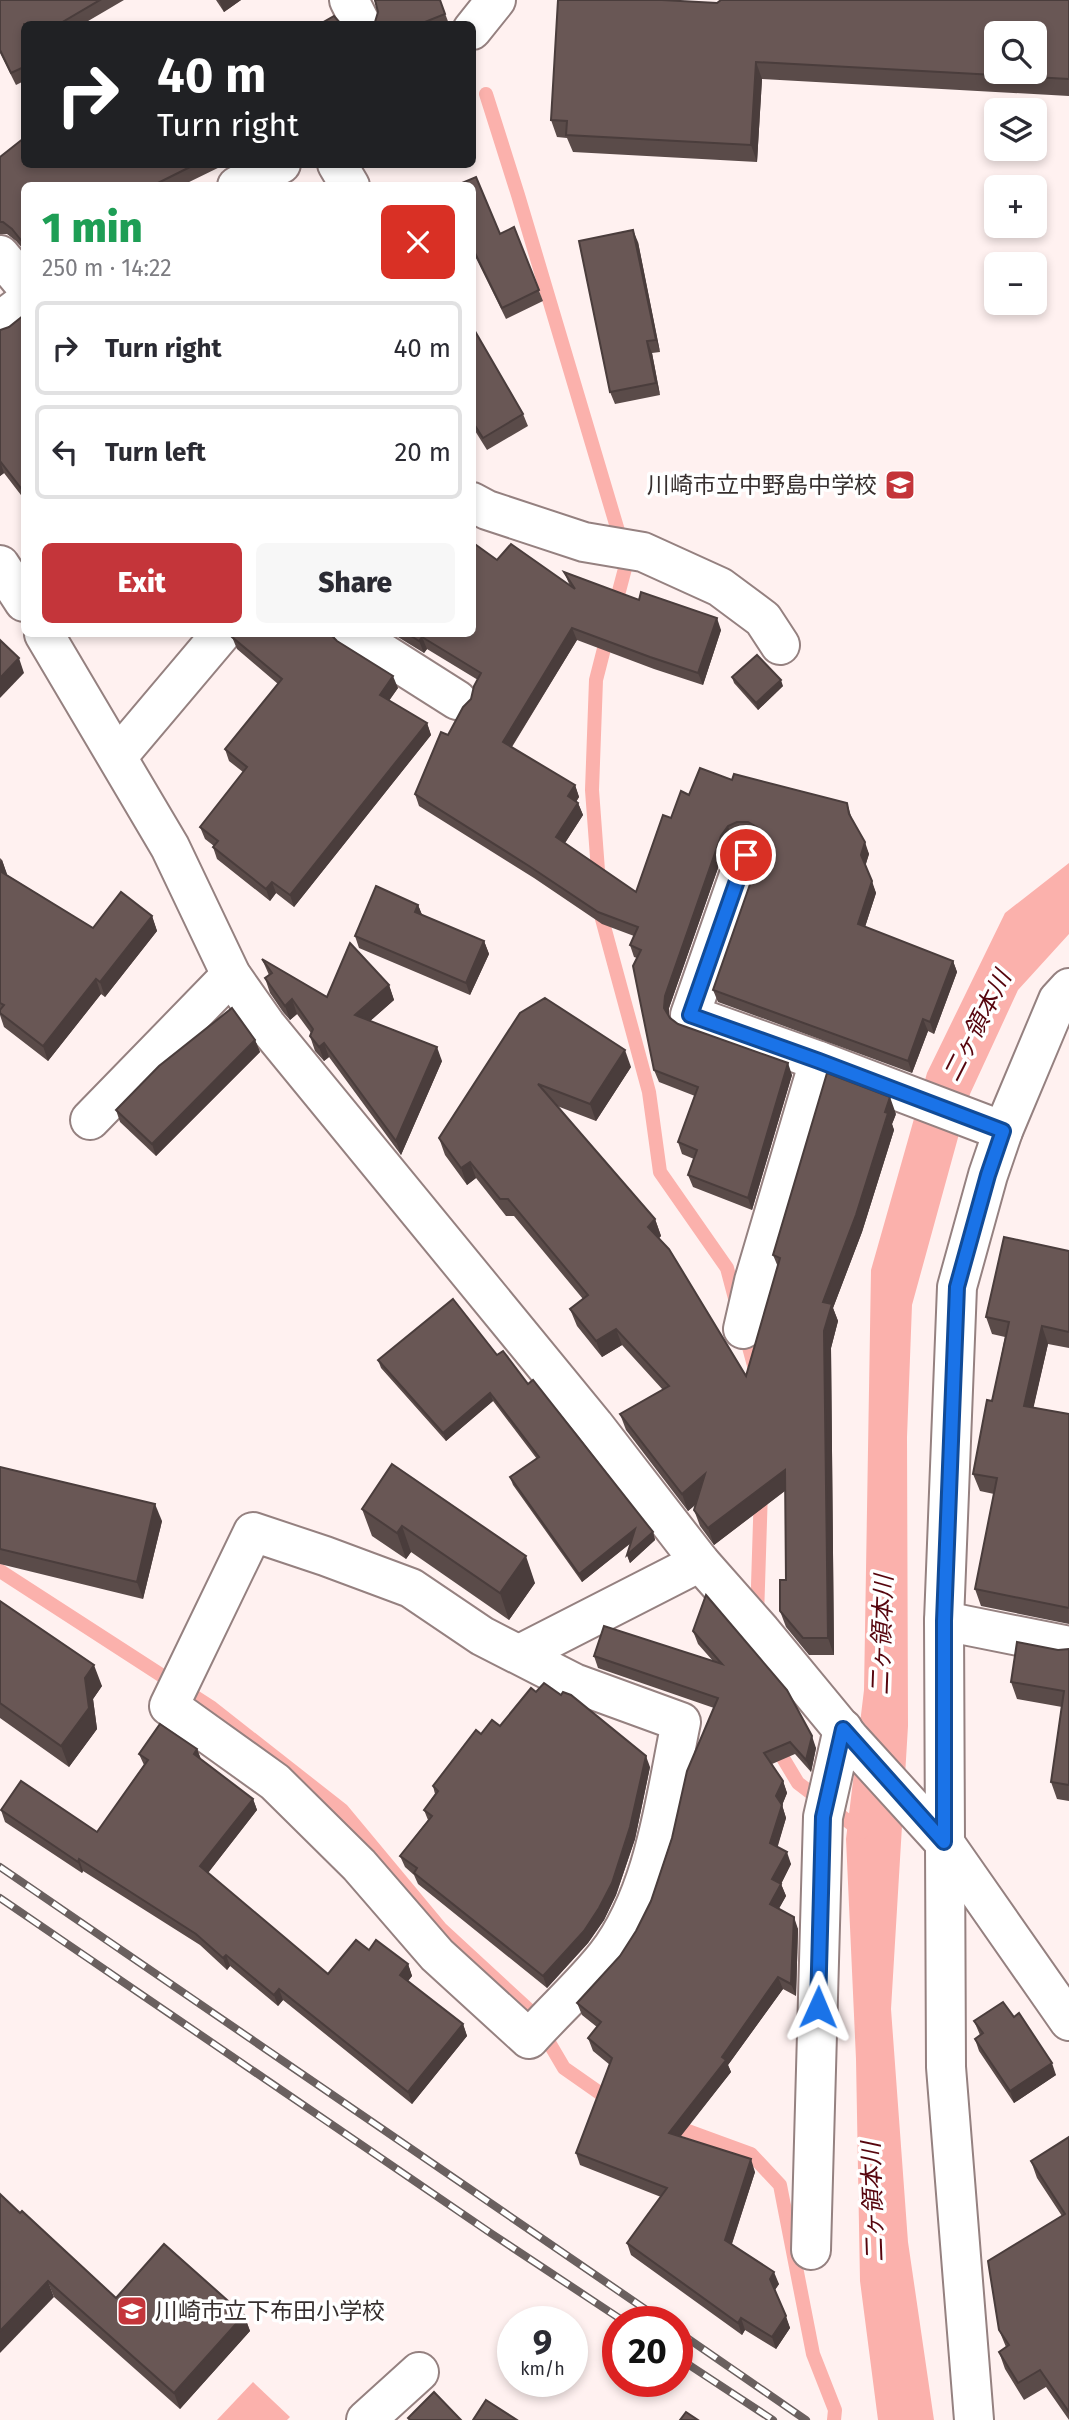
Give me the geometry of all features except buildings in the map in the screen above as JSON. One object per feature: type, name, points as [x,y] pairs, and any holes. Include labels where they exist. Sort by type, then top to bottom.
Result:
[{"type":"street","points":[[349,0],[360,21]]},
{"type":"street","points":[[476,25],[496,0]]},
{"type":"street","points":[[245,182],[273,168]]},
{"type":"street","points":[[0,255],[21,280]]},
{"type":"street","points":[[0,321],[21,305]]},
{"type":"street","points":[[476,504],[584,542],[643,552],[720,587],[763,619],[780,645]]},
{"type":"street","points":[[0,565],[21,597]]},
{"type":"street","points":[[46,637],[170,847],[231,975],[266,1025],[594,1425],[700,1562],[847,1735],[944,1842],[1069,2021]]},
{"type":"street","points":[[118,756],[218,637]]},
{"type":"street","points":[[358,637],[457,700]]},
{"type":"street","points":[[746,855],[690,1015],[987,1125]]},
{"type":"street","points":[[90,1120],[231,975]]},
{"type":"street","points":[[974,2420],[946,2067],[944,1621],[957,1287],[988,1175],[987,1125],[1058,1000],[1069,988]]},
{"type":"street","points":[[743,1329],[754,1281],[819,1061]]},
{"type":"street","points":[[253,1532],[411,1588],[482,1636],[520,1654],[574,1683],[681,1722],[657,1841],[632,1914],[606,1955],[529,2039],[437,1955],[359,1865],[275,1783],[169,1706],[253,1532]]},
{"type":"street","points":[[520,1654],[700,1562]]},
{"type":"street","points":[[944,1621],[1069,1646]]},
{"type":"street","points":[[811,2250],[823,1817],[847,1735]]},
{"type":"street","points":[[366,2420],[419,2372]]},
{"type":"water","name":"二ヶ領本川","points":[[1069,863],[1069,934],[1018,990],[970,1094],[912,1305],[907,1437],[908,1726],[891,2009],[908,2242],[934,2420],[878,2420],[860,2281],[856,2059],[846,1839],[864,1690],[871,1270],[927,1073],[1005,913]]},
{"type":"water","points":[[253,2382],[290,2417],[287,2420],[217,2420]]},
{"type":"waterway","points":[[486,94],[627,561],[614,610]]},
{"type":"waterway","points":[[599,884],[592,790],[596,680],[608,633]]},
{"type":"waterway","points":[[601,907],[649,1092],[660,1172],[727,1268],[737,1306]]},
{"type":"waterway","points":[[744,1329],[756,1373]]},
{"type":"waterway","points":[[757,1617],[761,1490]]},
{"type":"waterway","points":[[0,1571],[212,1708],[342,1810],[441,1929],[531,2012],[564,2068],[614,2103]]},
{"type":"waterway","points":[[774,1743],[798,1783],[862,1832]]},
{"type":"waterway","points":[[669,2124],[751,2154],[780,2185],[813,2354],[835,2410],[834,2420]]},
{"type":"railway","points":[[0,1867],[641,2306]]},
{"type":"railway","points":[[0,1898],[602,2307]]},
{"type":"railway","points":[[693,2342],[806,2420]]},
{"type":"railway","points":[[693,2368],[773,2420]]},
{"type":"place","name":"川崎市立中野島中学校","points":[[900,485]]},
{"type":"place","name":"川崎市立下布田小学校","points":[[132,2311]]},
{"type":"route","points":[[746,855],[690,1015],[1003,1131],[957,1287],[944,1621],[944,1842],[843,1729],[823,1817],[818,2007]]}]
